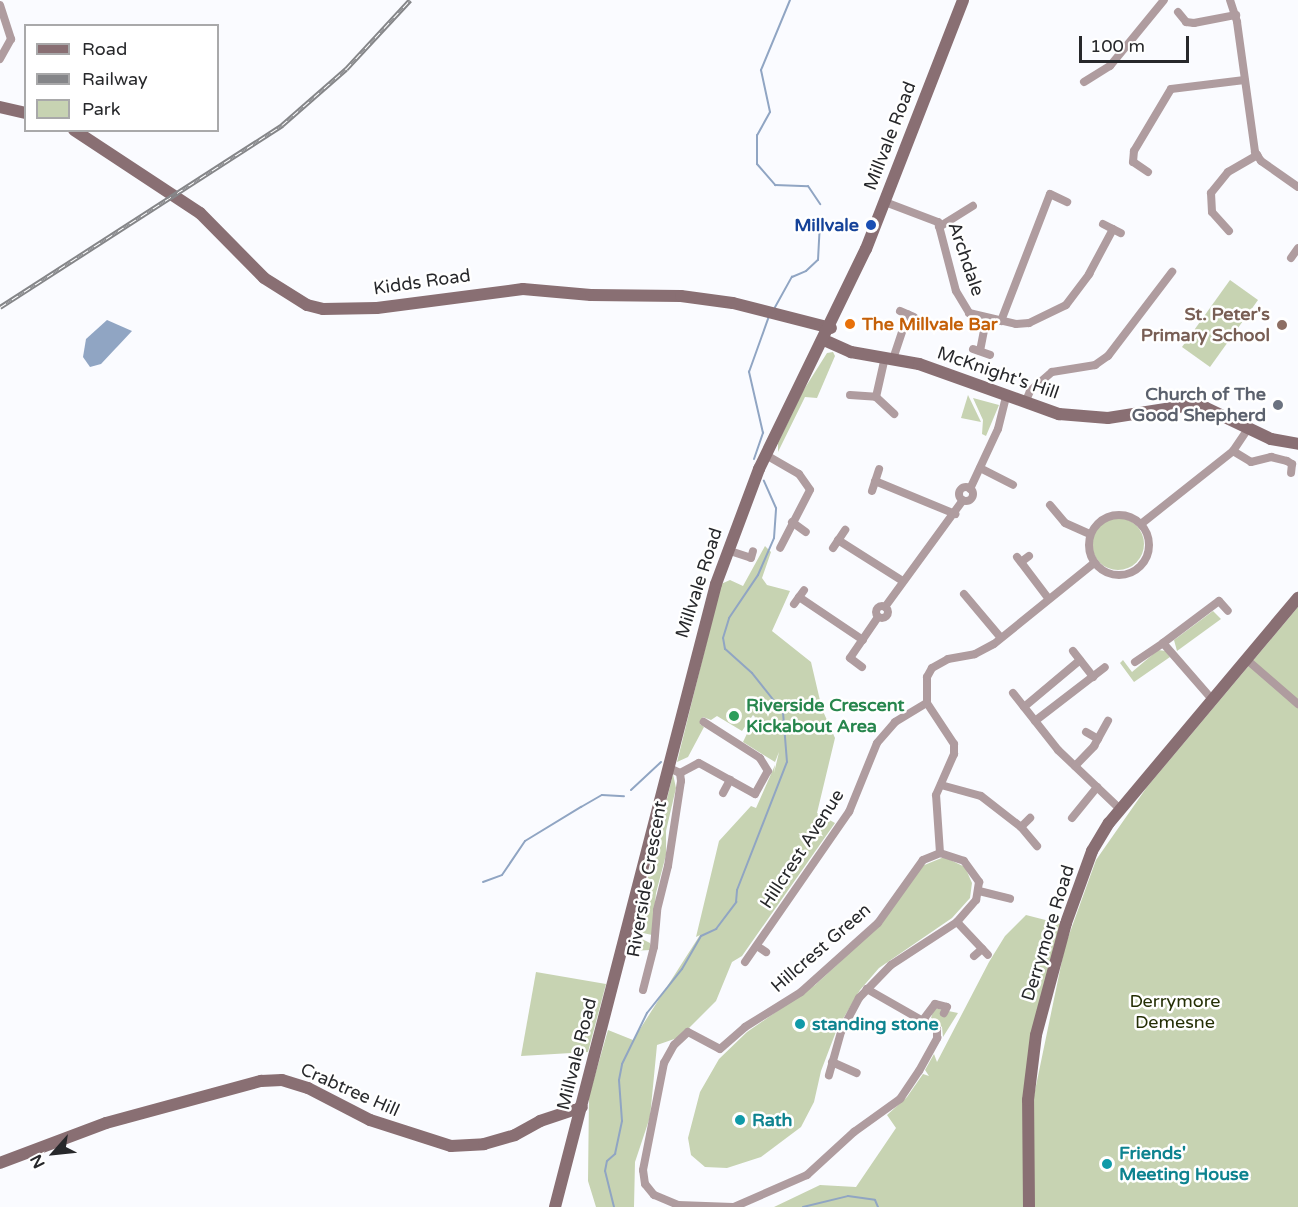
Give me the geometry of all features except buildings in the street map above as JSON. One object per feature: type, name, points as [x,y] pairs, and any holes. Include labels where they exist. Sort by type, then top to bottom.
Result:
[{"type":"main road","name":"Millvale Road","points":[[555,1207],[667,767],[727,550],[766,455],[831,328],[885,202],[963,0]]},
{"type":"main road","points":[[0,107],[24,113]]},
{"type":"main road","name":"Kidds Road","points":[[77,132],[134,166],[200,213],[264,278],[307,305],[323,309],[377,308],[523,289],[591,295],[681,296],[786,316],[831,328]]},
{"type":"main road","name":"McKnight's Hill","points":[[824,340],[851,352],[919,364],[1059,414],[1108,418],[1174,405],[1191,405],[1206,408],[1248,429],[1298,444]]},
{"type":"main road","name":"Derrymore Road","points":[[1029,1207],[1028,1100],[1036,1035],[1086,867],[1109,823],[1211,698],[1298,598]]},
{"type":"main road","name":"Crabtree Hill","points":[[0,1163],[106,1123],[261,1081],[282,1080],[308,1088],[398,1131],[451,1146],[484,1144],[516,1135],[540,1121],[582,1107]]},
{"type":"street","points":[[1084,82],[1110,66],[1164,0]]},
{"type":"street","points":[[1230,0],[1236,15],[1257,155],[1298,187]]},
{"type":"street","points":[[0,5],[11,39],[0,59]]},
{"type":"street","points":[[1178,12],[1186,22],[1194,23],[1236,15]]},
{"type":"street","points":[[1148,172],[1133,162],[1134,151],[1171,89],[1245,80]]},
{"type":"street","points":[[1229,231],[1212,212],[1211,193],[1228,172],[1257,155]]},
{"type":"street","points":[[1001,321],[1050,194],[1067,202]]},
{"type":"street","name":"Archdale","points":[[885,202],[932,218],[939,227],[961,303],[969,313],[986,320],[1029,323],[1066,305],[1117,231],[1103,224]]},
{"type":"street","points":[[939,227],[970,212]]},
{"type":"street","points":[[1291,258],[1298,248]]},
{"type":"street","points":[[1025,403],[1030,391],[1052,372],[1095,365],[1108,356],[1172,272]]},
{"type":"street","points":[[876,397],[907,314]]},
{"type":"street","points":[[986,320],[976,350],[990,355]]},
{"type":"street","points":[[850,395],[876,397],[894,414]]},
{"type":"street","points":[[862,667],[850,658],[878,617],[876,609],[885,607],[901,580],[956,514],[963,500],[960,492],[969,489],[998,429],[1006,396]]},
{"type":"street","points":[[1141,524],[1233,451],[1248,429]]},
{"type":"street","points":[[1233,451],[1251,462],[1271,457],[1287,461],[1292,464],[1291,472]]},
{"type":"street","points":[[766,455],[799,474],[808,485],[808,497],[792,522],[780,548]]},
{"type":"street","points":[[980,468],[1013,485]]},
{"type":"street","points":[[872,491],[879,470]]},
{"type":"street","points":[[875,481],[956,514]]},
{"type":"street","points":[[1050,505],[1065,523],[1090,534]]},
{"type":"street","points":[[1113,515],[1133,518],[1141,524],[1149,542],[1144,561],[1138,568],[1119,575],[1101,570],[1094,563],[1088,544],[1090,534],[1104,519],[1113,515]]},
{"type":"street","points":[[792,522],[806,532]]},
{"type":"street","points":[[833,548],[844,530]]},
{"type":"street","points":[[838,540],[901,580]]},
{"type":"street","points":[[727,550],[751,558],[753,551]]},
{"type":"street","points":[[1029,556],[1019,560],[1048,598]]},
{"type":"street","points":[[829,1075],[846,1022],[867,989],[891,964],[957,922],[976,900],[979,891],[971,867],[957,856],[940,853],[935,806],[954,744],[927,703],[924,685],[932,668],[948,658],[981,652],[1001,639],[1048,598],[1094,563]]},
{"type":"street","points":[[799,597],[863,640]]},
{"type":"street","points":[[960,607],[966,597],[1001,639]]},
{"type":"street","points":[[1135,662],[1219,601],[1228,611]]},
{"type":"street","points":[[1163,643],[1211,698]]},
{"type":"street","points":[[1073,651],[1093,676]]},
{"type":"street","points":[[1246,659],[1298,704]]},
{"type":"street","points":[[1024,707],[1080,660]]},
{"type":"street","points":[[1035,721],[1105,667]]},
{"type":"street","points":[[1012,693],[1058,750],[1121,810]]},
{"type":"street","name":"Hillcrest Avenue","points":[[745,962],[849,812],[877,743],[899,719],[927,703]]},
{"type":"street","points":[[1075,766],[1098,739],[1108,721]]},
{"type":"street","points":[[667,767],[680,773],[696,762],[754,794],[768,771],[767,765],[704,722]]},
{"type":"street","points":[[1086,732],[1098,739]]},
{"type":"street","name":"Riverside Crescent","points":[[643,990],[668,866],[680,773]]},
{"type":"street","points":[[723,793],[730,780]]},
{"type":"street","points":[[941,785],[981,796],[1021,827],[1037,846]]},
{"type":"street","points":[[1072,818],[1077,805],[1097,788]]},
{"type":"street","points":[[1021,827],[1030,818]]},
{"type":"street","name":"Hillcrest Green","points":[[923,1020],[937,1029],[937,1038],[900,1099],[854,1132],[807,1174],[733,1207],[678,1205],[654,1196],[645,1184],[644,1170],[668,1054],[688,1032],[720,1049],[745,1027],[789,1001],[878,922],[923,860],[940,853]]},
{"type":"street","points":[[979,891],[1010,899]]},
{"type":"street","points":[[957,922],[985,952],[974,956]]},
{"type":"street","points":[[757,946],[766,952]]},
{"type":"street","points":[[867,989],[923,1020],[935,1004],[947,1007],[944,1013]]},
{"type":"street","points":[[832,1062],[857,1073]]},
{"type":"green space","points":[[1230,280],[1258,300],[1210,367],[1182,347]]},
{"type":"green space","points":[[833,352],[835,356],[817,398],[805,397],[778,452],[778,443],[803,391],[827,353]]},
{"type":"green space","points":[[968,395],[981,422],[961,418]]},
{"type":"green space","points":[[973,398],[999,405],[986,436],[982,434],[983,420]]},
{"type":"green space","points":[[1113,518],[1123,518],[1132,522],[1140,530],[1144,544],[1140,558],[1132,566],[1123,570],[1113,570],[1104,566],[1096,558],[1092,549],[1092,539],[1096,530],[1104,522]]},
{"type":"green space","points":[[765,546],[771,552],[762,578],[767,585],[790,591],[772,631],[811,662],[822,709],[835,738],[817,813],[835,823],[742,956],[732,962],[716,1001],[680,1037],[657,1045],[650,1117],[635,1162],[634,1207],[596,1207],[588,1181],[589,1096],[608,1030],[633,1040],[700,935],[696,937],[719,841],[751,806],[756,808],[775,765],[774,773],[779,752],[775,762],[743,742],[755,717],[753,715],[742,731],[717,716],[711,720],[703,717],[700,724],[704,727],[688,757],[677,762],[721,584],[730,580],[743,586]]},
{"type":"green space","name":"Derrymore Demesne","points":[[1298,607],[1298,1207],[774,1207],[820,1185],[856,1187],[896,1128],[887,1115],[907,1097],[923,1074],[929,1076],[925,1070],[934,1054],[937,1062],[989,962],[1005,936],[1026,915],[1061,924],[1035,1051],[1032,1105],[1065,946],[1096,860],[1147,787]]},
{"type":"green space","points":[[1213,611],[1221,619],[1177,651],[1174,640]]},
{"type":"green space","points":[[1158,650],[1166,651],[1170,657],[1134,682],[1120,663],[1123,660],[1132,672]]},
{"type":"green space","points":[[673,774],[676,788],[666,831],[666,855],[656,893],[652,935],[643,933],[642,939],[650,943],[651,950],[630,951]]},
{"type":"green space","points":[[944,857],[965,867],[972,883],[970,898],[952,918],[879,968],[860,990],[837,1029],[821,1071],[814,1102],[801,1127],[761,1157],[727,1168],[705,1167],[691,1155],[688,1138],[700,1092],[719,1059],[747,1032],[815,985],[839,963],[922,866]]},
{"type":"green space","points":[[536,972],[606,984],[588,1052],[521,1056]]},
{"type":"green space","points":[[934,1008],[958,1013],[943,1037],[942,1027],[931,1018]]},
{"type":"water","points":[[107,320],[132,331],[101,364],[90,367],[83,357],[86,339]]},
{"type":"waterway","points":[[790,0],[761,70],[770,112],[757,135],[757,164],[775,185],[808,186],[820,204]]},
{"type":"waterway","points":[[774,309],[792,277],[806,271],[818,260],[820,226]]},
{"type":"waterway","points":[[754,459],[763,433],[749,372],[769,316]]},
{"type":"waterway","points":[[614,1207],[605,1171],[607,1161],[615,1154],[622,1121],[619,1080],[622,1064],[647,1013],[682,969],[701,936],[716,929],[736,902],[737,890],[787,762],[783,712],[752,673],[725,649],[723,638],[729,618],[758,575],[774,538],[776,508],[764,481]]},
{"type":"waterway","points":[[631,790],[661,762]]},
{"type":"waterway","points":[[483,882],[502,875],[525,841],[602,795],[624,796]]},
{"type":"waterway","points":[[803,1207],[848,1196],[875,1200],[878,1207]]},
{"type":"railway","points":[[0,307],[282,125],[346,69],[410,0]]},
{"type":"place","name":"Millvale","points":[[871,225]]},
{"type":"place","name":"The Millvale Bar","points":[[850,324]]},
{"type":"place","name":"St. Peter's Primary School","points":[[1282,325]]},
{"type":"place","name":"Church of The Good Shepherd","points":[[1278,405]]},
{"type":"place","name":"Riverside Crescent Kickabout Area","points":[[734,716]]},
{"type":"place","name":"standing stone","points":[[800,1024]]},
{"type":"place","name":"Rath","points":[[740,1120]]},
{"type":"place","name":"Friends' Meeting House","points":[[1107,1164]]}]
